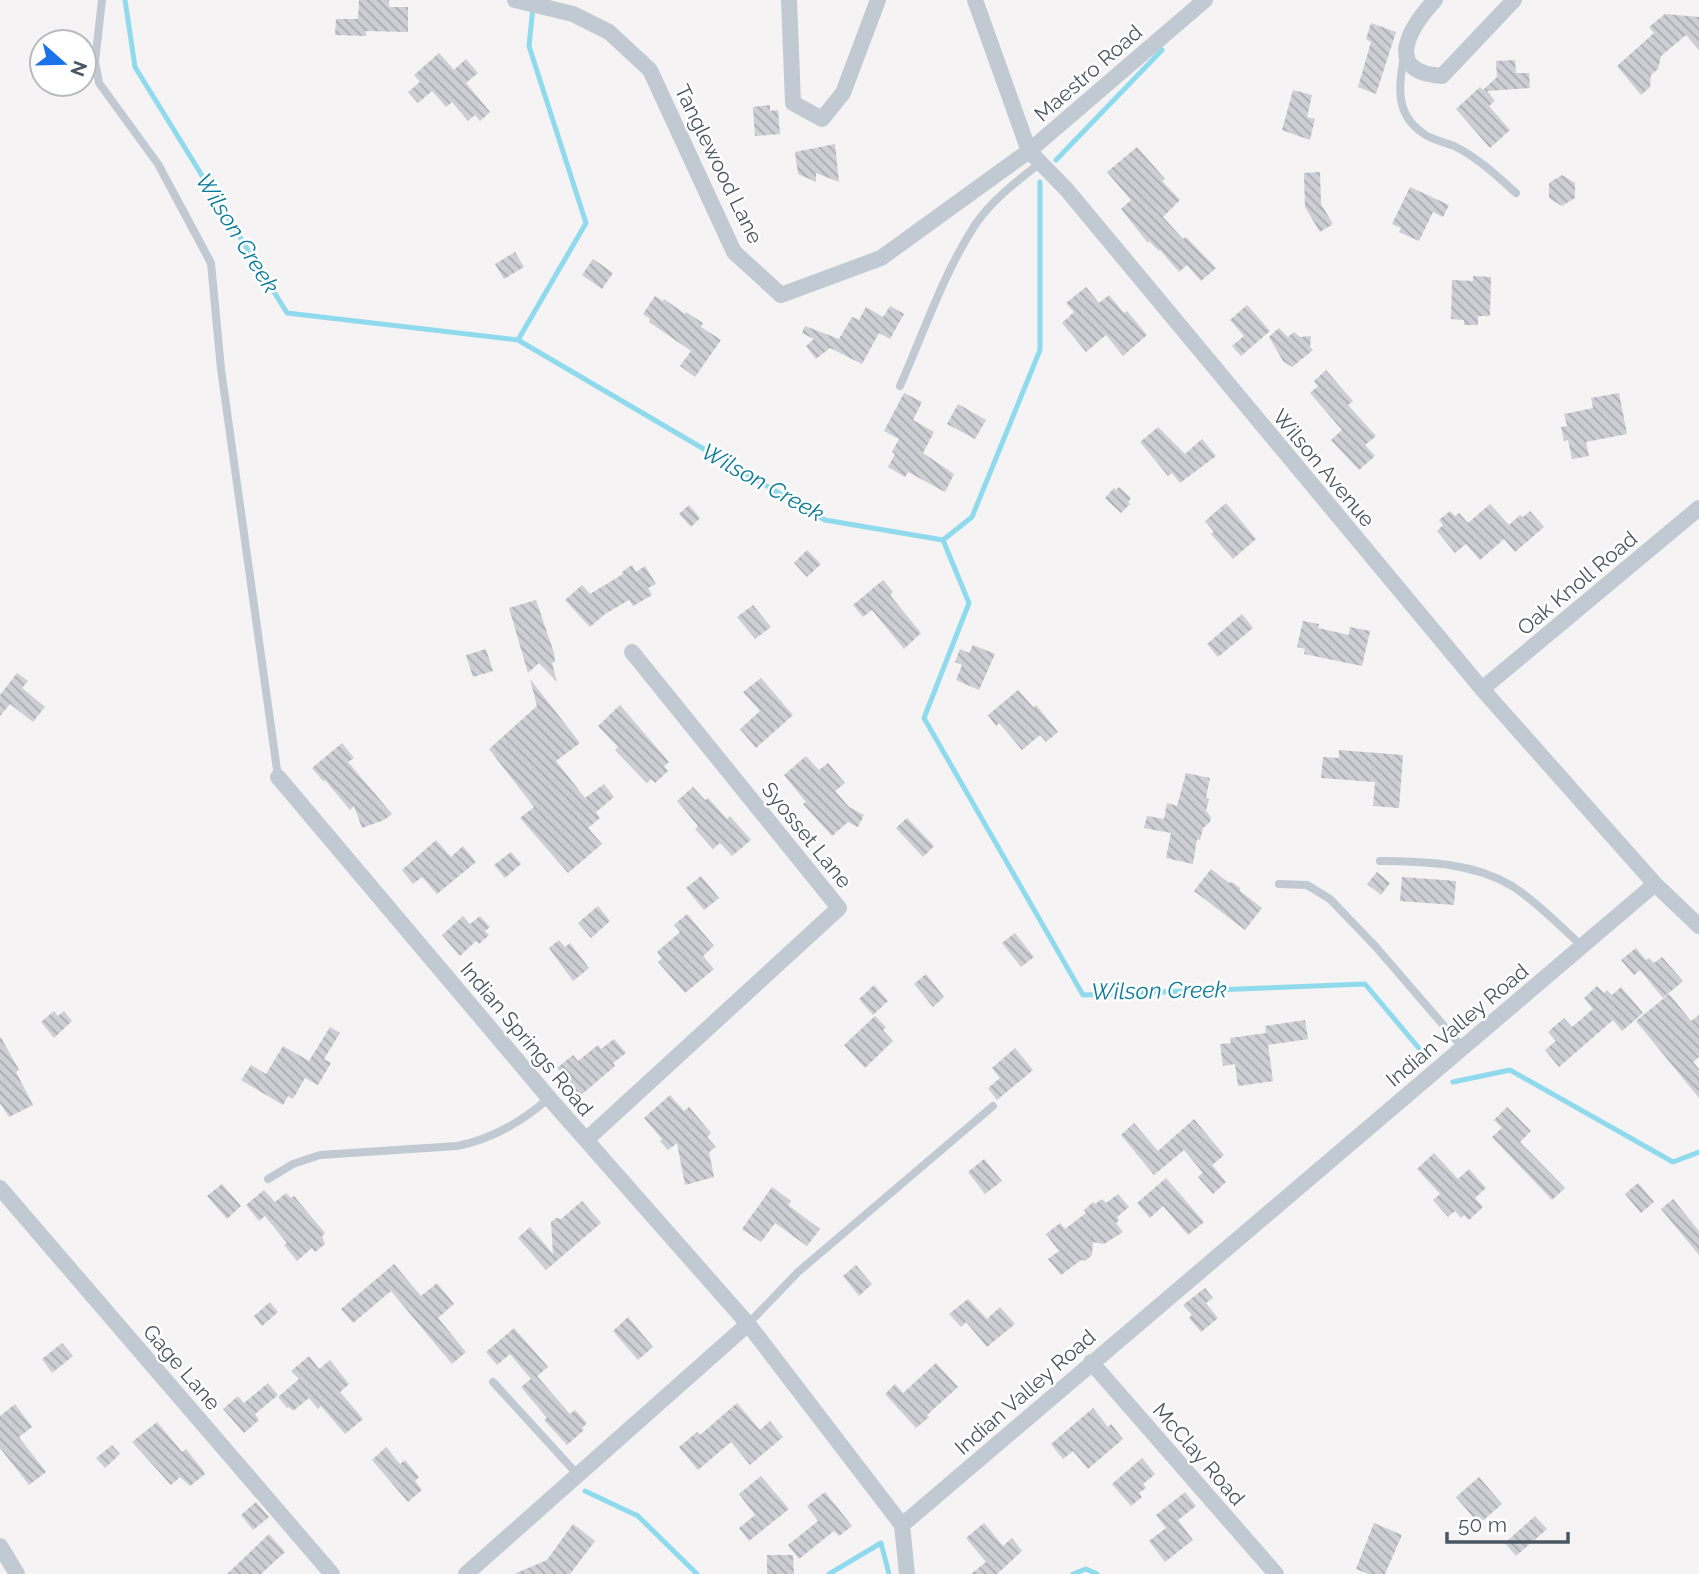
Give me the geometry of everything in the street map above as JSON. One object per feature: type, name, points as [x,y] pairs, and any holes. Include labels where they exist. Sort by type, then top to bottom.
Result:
[{"type":"street","name":"Tanglewood Lane","points":[[515,0],[573,14],[610,32],[650,70],[734,252],[781,295],[881,258],[1035,157]]},
{"type":"street","points":[[789,0],[793,103],[822,119],[843,93],[878,0]]},
{"type":"street","name":"Wilson Avenue","points":[[975,0],[1035,157],[1066,190],[1482,689],[1655,884],[1699,926]]},
{"type":"street","name":"Maestro Road","points":[[1035,157],[1205,0]]},
{"type":"street","points":[[1435,0],[1412,30],[1405,48],[1410,64],[1426,75],[1442,76],[1514,0]]},
{"type":"street","name":"Oak Knoll Road","points":[[1482,689],[1699,508]]},
{"type":"street","name":"Syosset Lane","points":[[586,1140],[839,908],[632,652]]},
{"type":"street","name":"Indian Springs Road","points":[[278,777],[549,1098],[748,1324]]},
{"type":"street","name":"Indian Valley Road","points":[[902,1525],[1655,884]]},
{"type":"street","name":"Gage Lane","points":[[0,1188],[332,1574]]},
{"type":"street","points":[[466,1574],[485,1568],[578,1475],[748,1324],[902,1525],[907,1574]]},
{"type":"street","name":"McClay Road","points":[[1091,1362],[1276,1574]]},
{"type":"street","points":[[0,1546],[17,1574]]},
{"type":"lane","points":[[103,0],[95,62],[99,83],[158,164],[211,263],[221,369],[278,777]]},
{"type":"lane","points":[[1405,48],[1400,107],[1409,122],[1425,135],[1456,147],[1493,172],[1516,193]]},
{"type":"lane","points":[[900,386],[951,270],[976,224],[1035,157]]},
{"type":"lane","points":[[1380,861],[1452,865],[1512,886],[1582,946]]},
{"type":"lane","points":[[1279,884],[1307,885],[1330,899],[1376,947],[1462,1048]]},
{"type":"lane","points":[[268,1179],[293,1164],[320,1155],[457,1146],[475,1142],[527,1118],[549,1098]]},
{"type":"lane","points":[[748,1324],[798,1272],[993,1106]]},
{"type":"lane","points":[[493,1382],[578,1475]]},
{"type":"building","points":[[359,0],[389,0],[389,7],[408,7],[408,32],[366,31],[366,36],[335,35],[336,19],[358,19]]},
{"type":"building","points":[[1665,14],[1699,17],[1699,50],[1686,35],[1661,56],[1658,69],[1651,75],[1650,87],[1641,95],[1617,66],[1654,33],[1649,27]]},
{"type":"building","points":[[1371,23],[1396,32],[1376,94],[1358,87],[1371,42],[1366,39]]},
{"type":"building","points":[[439,53],[454,70],[466,59],[478,73],[466,83],[490,112],[480,121],[475,115],[468,121],[452,102],[446,107],[432,91],[418,103],[408,92],[420,82],[414,75]]},
{"type":"building","points":[[1515,60],[1516,73],[1529,73],[1530,88],[1487,91],[1495,101],[1489,106],[1510,130],[1490,148],[1456,109],[1480,87],[1483,90],[1497,77],[1496,61]]},
{"type":"building","points":[[1293,90],[1312,95],[1307,117],[1315,119],[1310,140],[1282,130]]},
{"type":"building","points":[[770,105],[770,111],[778,110],[780,134],[755,136],[753,107]]},
{"type":"building","points":[[835,144],[839,182],[816,173],[816,182],[798,174],[795,152]]},
{"type":"building","points":[[1137,147],[1180,200],[1163,217],[1216,268],[1201,281],[1187,265],[1179,272],[1160,250],[1149,241],[1148,243],[1121,209],[1131,200],[1107,172]]},
{"type":"building","points":[[1320,172],[1321,204],[1333,224],[1320,232],[1305,207],[1304,173]]},
{"type":"building","points":[[1562,175],[1575,183],[1575,198],[1562,206],[1549,198],[1549,183]]},
{"type":"building","points":[[1410,187],[1449,205],[1443,217],[1433,212],[1419,241],[1399,232],[1401,228],[1392,224]]},
{"type":"building","points":[[515,252],[524,267],[504,279],[495,264]]},
{"type":"building","points":[[593,259],[613,273],[602,289],[582,275]]},
{"type":"building","points":[[1473,276],[1491,277],[1490,316],[1478,316],[1478,325],[1464,325],[1464,320],[1451,319],[1452,280],[1473,281]]},
{"type":"building","points":[[1086,287],[1099,303],[1109,295],[1147,335],[1123,356],[1106,335],[1086,352],[1062,323],[1074,312],[1066,303]]},
{"type":"building","points":[[655,296],[703,323],[701,327],[721,340],[695,377],[680,366],[691,351],[649,322],[650,319],[643,314]]},
{"type":"building","points":[[1247,305],[1270,331],[1241,356],[1232,346],[1244,336],[1230,320]]},
{"type":"building","points":[[890,306],[904,314],[890,339],[879,333],[862,364],[830,348],[816,359],[806,346],[814,339],[802,333],[805,326],[839,339],[852,317],[859,320],[866,307],[883,317]]},
{"type":"building","points":[[1279,328],[1288,337],[1294,332],[1300,337],[1311,336],[1310,347],[1313,350],[1292,367],[1283,361],[1269,337]]},
{"type":"building","points":[[1326,370],[1353,401],[1348,405],[1376,436],[1365,445],[1375,456],[1359,470],[1331,440],[1342,430],[1310,393],[1318,386],[1314,381]]},
{"type":"building","points":[[904,393],[922,402],[913,420],[934,432],[923,453],[954,474],[945,492],[908,472],[905,477],[888,467],[899,439],[884,431]]},
{"type":"building","points":[[1619,393],[1627,434],[1586,442],[1589,456],[1572,459],[1568,440],[1564,441],[1561,427],[1567,426],[1564,414],[1593,408],[1591,398]]},
{"type":"building","points":[[958,404],[986,420],[975,439],[947,424]]},
{"type":"building","points":[[1158,427],[1185,454],[1202,439],[1216,456],[1180,483],[1172,473],[1168,476],[1140,442]]},
{"type":"building","points":[[1119,487],[1131,498],[1128,502],[1130,504],[1121,513],[1105,498],[1114,488],[1116,490]]},
{"type":"building","points":[[1226,503],[1256,539],[1233,559],[1211,534],[1214,532],[1205,521]]},
{"type":"building","points":[[1490,504],[1509,525],[1520,515],[1523,517],[1530,511],[1544,527],[1515,552],[1504,539],[1480,560],[1466,544],[1455,553],[1437,531],[1443,525],[1439,520],[1450,511],[1455,516],[1459,513],[1468,523]]},
{"type":"building","points":[[689,505],[700,518],[691,527],[679,514]]},
{"type":"building","points":[[807,550],[821,564],[807,577],[794,563]]},
{"type":"building","points":[[632,565],[636,572],[645,566],[656,584],[648,588],[652,595],[633,606],[629,600],[605,614],[590,627],[565,600],[582,585],[590,594],[623,574],[622,572]]},
{"type":"building","points":[[883,580],[893,592],[890,595],[921,633],[904,649],[872,610],[863,617],[853,605]]},
{"type":"building","points":[[536,600],[554,653],[555,662],[552,663],[557,682],[539,663],[528,673],[509,608]]},
{"type":"building","points":[[753,605],[771,627],[755,639],[737,617]]},
{"type":"building","points":[[1242,614],[1253,628],[1218,657],[1207,644]]},
{"type":"building","points":[[1303,621],[1319,624],[1318,628],[1349,635],[1350,627],[1370,631],[1362,666],[1304,654],[1305,649],[1297,647]]},
{"type":"building","points":[[973,645],[995,654],[979,690],[956,680],[962,665],[955,662],[960,649],[969,653]]},
{"type":"building","points":[[486,649],[493,671],[473,677],[466,655]]},
{"type":"building","points":[[17,673],[28,681],[22,688],[45,707],[33,722],[10,704],[0,716],[0,695]]},
{"type":"building","points":[[761,678],[793,715],[756,748],[740,729],[760,711],[743,692]]},
{"type":"building","points":[[530,679],[580,743],[556,761],[585,798],[604,784],[614,797],[596,812],[600,818],[588,828],[602,844],[568,873],[520,818],[534,807],[489,749],[537,706]]},
{"type":"building","points":[[1018,690],[1034,708],[1036,705],[1058,732],[1046,742],[1040,735],[1022,750],[999,723],[996,726],[988,715]]},
{"type":"building","points":[[620,705],[669,762],[664,766],[668,771],[655,783],[651,779],[647,783],[615,750],[618,747],[598,726]]},
{"type":"building","points":[[342,743],[354,758],[348,762],[392,814],[384,820],[362,828],[354,806],[350,810],[312,768]]},
{"type":"building","points":[[1339,750],[1403,755],[1399,808],[1373,806],[1375,782],[1321,778],[1323,757],[1339,758]]},
{"type":"building","points":[[806,756],[819,770],[828,763],[845,783],[835,791],[849,807],[864,815],[858,827],[848,822],[832,836],[803,804],[806,802],[784,775]]},
{"type":"building","points":[[1186,773],[1210,778],[1206,811],[1211,817],[1210,822],[1203,828],[1200,840],[1197,839],[1193,864],[1166,858],[1171,833],[1144,828],[1147,816],[1164,819],[1167,803],[1177,806]]},
{"type":"building","points":[[693,787],[705,800],[708,798],[727,819],[730,816],[751,840],[732,856],[720,843],[713,849],[695,829],[698,826],[677,801]]},
{"type":"building","points":[[907,818],[934,846],[923,857],[896,828]]},
{"type":"building","points":[[436,840],[451,857],[463,846],[476,862],[437,894],[422,877],[413,884],[402,870]]},
{"type":"building","points":[[511,852],[521,864],[505,878],[494,865]]},
{"type":"building","points":[[1211,869],[1240,888],[1240,891],[1262,908],[1245,930],[1194,891]]},
{"type":"building","points":[[1377,872],[1390,883],[1381,895],[1367,884]]},
{"type":"building","points":[[701,876],[719,898],[704,910],[686,888]]},
{"type":"building","points":[[1402,877],[1456,881],[1454,905],[1400,901]]},
{"type":"building","points":[[598,906],[610,921],[591,938],[578,923]]},
{"type":"building","points":[[687,914],[714,946],[703,956],[714,969],[685,993],[658,962],[662,958],[657,952],[680,932],[674,925]]},
{"type":"building","points":[[463,916],[470,924],[480,916],[490,927],[485,931],[489,935],[479,944],[476,941],[460,956],[442,935]]},
{"type":"building","points":[[1015,933],[1034,957],[1021,967],[1002,943]]},
{"type":"building","points":[[559,940],[565,947],[570,943],[589,968],[573,981],[549,948]]},
{"type":"building","points":[[1636,948],[1646,960],[1649,958],[1654,963],[1662,957],[1683,981],[1663,998],[1640,970],[1634,975],[1621,960]]},
{"type":"building","points":[[926,974],[944,997],[933,1007],[914,984]]},
{"type":"building","points":[[874,985],[888,1001],[873,1015],[859,999]]},
{"type":"building","points":[[1597,986],[1604,993],[1607,990],[1612,995],[1621,987],[1643,1013],[1622,1031],[1613,1020],[1559,1067],[1545,1050],[1556,1041],[1548,1032],[1564,1018],[1572,1027],[1593,1009],[1584,998]]},
{"type":"building","points":[[1669,994],[1691,1021],[1699,1015],[1699,1057],[1693,1062],[1699,1069],[1699,1098],[1636,1021]]},
{"type":"building","points":[[54,1011],[58,1016],[64,1011],[72,1021],[54,1038],[41,1022]]},
{"type":"building","points":[[875,1016],[886,1027],[883,1030],[893,1041],[865,1068],[844,1045]]},
{"type":"building","points":[[1305,1020],[1308,1039],[1268,1045],[1273,1081],[1238,1086],[1235,1064],[1223,1066],[1220,1044],[1231,1043],[1230,1038],[1266,1033],[1265,1026]]},
{"type":"building","points":[[330,1027],[340,1033],[324,1059],[331,1063],[318,1085],[305,1078],[293,1099],[288,1096],[283,1105],[241,1080],[251,1065],[266,1074],[283,1046],[309,1061]]},
{"type":"building","points":[[0,1036],[19,1070],[16,1072],[33,1105],[9,1117],[0,1103]]},
{"type":"building","points":[[614,1039],[626,1053],[580,1096],[557,1068],[573,1055],[578,1061],[598,1045],[601,1049]]},
{"type":"building","points":[[1015,1048],[1033,1070],[997,1100],[988,1088],[1000,1078],[992,1068]]},
{"type":"building","points":[[670,1095],[684,1111],[689,1107],[711,1133],[707,1137],[716,1147],[709,1152],[714,1177],[685,1185],[677,1143],[668,1150],[644,1118]]},
{"type":"building","points":[[1507,1107],[1531,1131],[1520,1142],[1565,1188],[1552,1200],[1492,1137],[1502,1128],[1494,1120]]},
{"type":"building","points":[[1194,1119],[1224,1155],[1203,1173],[1184,1150],[1154,1175],[1121,1135],[1134,1123],[1158,1151]]},
{"type":"building","points":[[1434,1153],[1458,1179],[1469,1169],[1486,1188],[1475,1198],[1483,1207],[1469,1220],[1464,1215],[1461,1218],[1455,1211],[1448,1217],[1433,1200],[1440,1194],[1417,1169]]},
{"type":"building","points":[[984,1159],[1002,1181],[985,1194],[968,1172]]},
{"type":"building","points":[[1212,1165],[1226,1182],[1213,1194],[1198,1177]]},
{"type":"building","points":[[1166,1178],[1204,1222],[1188,1235],[1163,1206],[1150,1218],[1137,1203]]},
{"type":"building","points":[[1638,1183],[1654,1202],[1641,1213],[1625,1194]]},
{"type":"building","points":[[222,1184],[241,1206],[227,1219],[207,1196]]},
{"type":"building","points":[[772,1187],[791,1201],[788,1205],[820,1229],[807,1246],[775,1223],[761,1242],[742,1229]]},
{"type":"building","points":[[264,1190],[275,1202],[286,1193],[291,1198],[294,1196],[325,1233],[322,1236],[325,1244],[315,1252],[312,1248],[297,1261],[284,1245],[287,1243],[265,1216],[259,1221],[246,1205]]},
{"type":"building","points":[[1118,1194],[1129,1207],[1117,1217],[1119,1220],[1116,1223],[1123,1232],[1104,1244],[1093,1242],[1092,1255],[1061,1275],[1048,1259],[1059,1251],[1046,1234],[1060,1223],[1065,1229],[1086,1213],[1084,1210],[1093,1202],[1095,1204],[1102,1199],[1106,1203]]},
{"type":"building","points":[[1673,1199],[1699,1231],[1699,1255],[1661,1209]]},
{"type":"building","points":[[582,1201],[601,1223],[546,1270],[518,1238],[530,1227],[553,1254],[551,1222],[556,1218],[561,1219]]},
{"type":"building","points":[[394,1264],[421,1296],[437,1283],[454,1304],[438,1318],[466,1352],[452,1364],[391,1291],[353,1323],[341,1309]]},
{"type":"building","points":[[856,1265],[872,1284],[859,1296],[843,1276]]},
{"type":"building","points":[[1205,1288],[1213,1298],[1206,1303],[1218,1318],[1201,1332],[1189,1318],[1192,1315],[1183,1305]]},
{"type":"building","points":[[968,1299],[987,1319],[1000,1307],[1015,1324],[987,1347],[966,1322],[961,1327],[949,1314]]},
{"type":"building","points":[[270,1302],[278,1312],[262,1326],[254,1316]]},
{"type":"building","points":[[628,1317],[653,1347],[638,1360],[613,1331]]},
{"type":"building","points":[[514,1328],[548,1367],[537,1376],[570,1414],[575,1410],[587,1423],[582,1428],[584,1430],[567,1445],[544,1420],[547,1418],[521,1387],[531,1379],[510,1354],[497,1365],[486,1352]]},
{"type":"building","points":[[62,1343],[73,1356],[52,1373],[42,1359]]},
{"type":"building","points":[[309,1356],[319,1369],[330,1360],[349,1384],[340,1392],[363,1419],[345,1434],[321,1406],[318,1409],[309,1398],[293,1411],[278,1397],[299,1379],[291,1371]]},
{"type":"building","points":[[936,1363],[958,1387],[916,1428],[885,1394],[895,1384],[903,1393]]},
{"type":"building","points":[[268,1383],[278,1395],[255,1414],[259,1420],[244,1433],[223,1409],[238,1396],[244,1403]]},
{"type":"building","points":[[737,1403],[760,1430],[770,1421],[783,1437],[750,1465],[731,1442],[698,1470],[679,1447],[697,1432],[700,1435]]},
{"type":"building","points":[[15,1404],[32,1427],[19,1437],[46,1472],[29,1485],[0,1448],[0,1416]]},
{"type":"building","points":[[1093,1408],[1108,1427],[1111,1424],[1123,1439],[1088,1469],[1073,1451],[1063,1459],[1051,1444]]},
{"type":"building","points":[[157,1422],[182,1452],[186,1449],[205,1474],[190,1486],[180,1477],[171,1485],[132,1442]]},
{"type":"building","points":[[112,1445],[120,1454],[105,1468],[96,1458]]},
{"type":"building","points":[[386,1447],[400,1464],[405,1460],[419,1477],[415,1481],[422,1490],[408,1502],[372,1460]]},
{"type":"building","points":[[1142,1458],[1155,1474],[1143,1484],[1146,1488],[1139,1493],[1142,1497],[1131,1506],[1112,1484]]},
{"type":"building","points":[[761,1476],[789,1509],[749,1541],[739,1528],[755,1515],[739,1494]]},
{"type":"building","points":[[1479,1477],[1502,1504],[1479,1524],[1456,1497]]},
{"type":"building","points":[[825,1492],[852,1526],[839,1536],[834,1531],[799,1559],[788,1545],[818,1521],[807,1506]]},
{"type":"building","points":[[1185,1492],[1196,1506],[1178,1520],[1193,1540],[1165,1562],[1149,1541],[1166,1528],[1156,1515]]},
{"type":"building","points":[[256,1502],[269,1517],[253,1530],[241,1515]]},
{"type":"building","points":[[1535,1516],[1547,1529],[1516,1556],[1505,1543]]},
{"type":"building","points":[[984,1523],[1003,1546],[1012,1538],[1022,1551],[997,1574],[971,1574],[986,1562],[966,1538]]},
{"type":"building","points":[[1374,1523],[1402,1535],[1385,1574],[1368,1574],[1356,1569]]},
{"type":"building","points":[[573,1524],[595,1541],[570,1574],[514,1574],[547,1560]]},
{"type":"building","points":[[269,1534],[285,1552],[261,1574],[227,1574]]},
{"type":"building","points":[[767,1555],[793,1555],[794,1574],[767,1574]]},
{"type":"waterway","name":"Wilson Creek","points":[[125,0],[135,67],[287,313],[518,340],[825,520],[943,540],[969,603],[924,718],[1083,995],[1365,984],[1428,1059]]},
{"type":"waterway","points":[[518,340],[586,223],[529,46],[533,7]]},
{"type":"waterway","points":[[1056,160],[1162,50]]},
{"type":"waterway","points":[[943,540],[972,517],[1040,350],[1040,182]]},
{"type":"waterway","name":"Wilson Creek","points":[[1453,1082],[1510,1070],[1673,1162],[1699,1152]]},
{"type":"waterway","points":[[585,1491],[638,1516],[697,1574]]},
{"type":"waterway","points":[[829,1574],[881,1543],[889,1574]]},
{"type":"waterway","points":[[1073,1574],[1086,1569],[1097,1574]]}]
